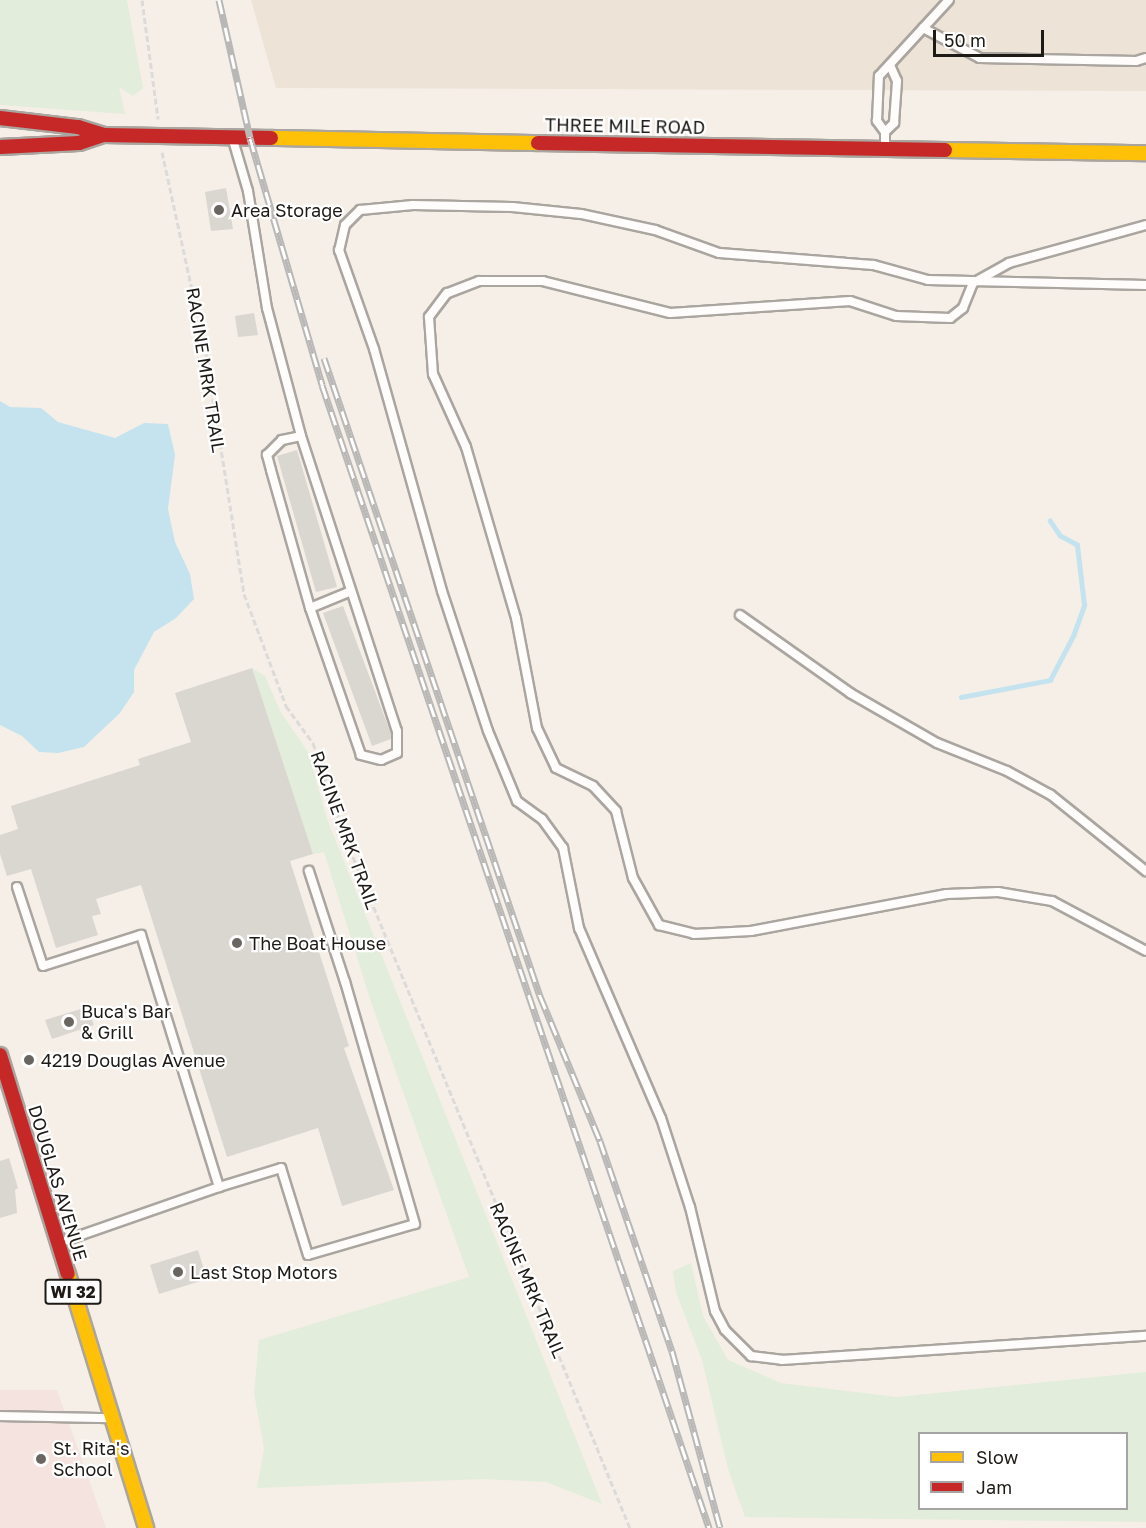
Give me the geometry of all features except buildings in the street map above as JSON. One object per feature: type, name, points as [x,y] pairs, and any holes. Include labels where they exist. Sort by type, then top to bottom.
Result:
[{"type":"street","name":"THREE MILE ROAD","points":[[0,118],[78,127],[104,135],[1146,153]]},
{"type":"street","name":"THREE MILE ROAD","points":[[0,147],[79,143],[104,135]]},
{"type":"street","name":"DOUGLAS AVENUE","points":[[0,1055],[146,1528]]},
{"type":"lane","points":[[885,149],[885,132],[877,121],[879,76],[949,0]]},
{"type":"lane","points":[[923,28],[980,58],[1136,61],[1146,58]]},
{"type":"lane","points":[[885,132],[894,123],[897,81],[890,65]]},
{"type":"lane","points":[[232,137],[248,191],[267,308],[301,436],[349,592],[397,731],[397,753],[381,760],[362,755],[310,608],[267,455],[282,440],[301,436]]},
{"type":"lane","points":[[1146,285],[973,283],[928,280],[873,265],[719,253],[655,230],[581,214],[512,207],[413,205],[360,210],[345,225],[339,250],[374,349],[442,591],[488,731],[517,801],[542,819],[563,848],[579,928],[661,1118],[690,1207],[715,1311],[725,1330],[751,1356],[782,1360],[1146,1336]]},
{"type":"lane","points":[[1146,225],[1009,263],[973,283],[963,308],[950,318],[896,316],[850,301],[670,313],[543,281],[479,281],[447,293],[429,317],[432,374],[466,447],[516,618],[537,728],[556,768],[593,786],[616,812],[633,878],[659,925],[694,934],[751,931],[946,894],[998,892],[1052,901],[1146,951]]},
{"type":"lane","points":[[310,608],[349,592]]},
{"type":"lane","points":[[740,615],[859,699],[937,743],[1007,771],[1051,795],[1146,871]]},
{"type":"lane","points":[[58,1243],[281,1168],[308,1255],[415,1224],[309,871]]},
{"type":"lane","points":[[17,887],[43,966],[141,935],[219,1187]]},
{"type":"lane","points":[[0,1416],[112,1418]]},
{"type":"path","name":"RACINE MRK TRAIL","points":[[142,0],[164,172],[206,354],[244,594],[286,706],[313,743],[366,891],[630,1528]]},
{"type":"shaded area","points":[[251,0],[1146,0],[1146,91],[276,88]]},
{"type":"shaded area","name":"St. Rita's School","points":[[0,1390],[57,1390],[106,1528],[0,1528]]},
{"type":"green space","points":[[0,0],[127,0],[143,88],[133,96],[119,87],[125,114],[0,105]]},
{"type":"green space","points":[[252,668],[265,676],[280,711],[308,752],[327,819],[602,1504],[546,1482],[483,1479],[257,1488],[264,1448],[254,1393],[259,1340],[469,1277],[371,1002],[324,852],[313,854]]},
{"type":"green space","points":[[691,1263],[703,1316],[728,1360],[781,1383],[897,1397],[1146,1372],[1146,1522],[745,1517],[728,1469],[702,1360],[676,1292],[673,1271]]},
{"type":"water","points":[[0,401],[10,407],[41,408],[58,422],[115,438],[144,423],[168,424],[175,455],[168,509],[175,542],[190,574],[194,599],[176,618],[154,632],[134,670],[134,692],[120,713],[84,747],[58,753],[39,752],[22,736],[0,725]]},
{"type":"waterway","points":[[961,697],[1050,680],[1073,636],[1084,605],[1077,545],[1060,536],[1050,521]]},
{"type":"railway","points":[[219,0],[250,138],[322,385],[709,1528]]},
{"type":"railway","points":[[324,358],[540,996],[600,1141],[672,1351],[720,1528]]},
{"type":"traffic: slow","points":[[271,138],[538,143]]},
{"type":"traffic: slow","points":[[945,150],[1146,153]]},
{"type":"traffic: slow","points":[[68,1274],[146,1528]]},
{"type":"traffic: jam","points":[[0,118],[78,127],[104,135],[271,138]]},
{"type":"traffic: jam","points":[[0,147],[79,143],[104,135]]},
{"type":"traffic: jam","points":[[538,143],[945,150]]},
{"type":"traffic: jam","points":[[0,1055],[68,1274]]},
{"type":"place","name":"Area Storage","points":[[219,210]]},
{"type":"place","name":"The Boat House","points":[[237,943]]},
{"type":"place","name":"Buca's Bar & Grill","points":[[69,1022]]},
{"type":"place","name":"4219 Douglas Avenue","points":[[29,1060]]},
{"type":"place","name":"Last Stop Motors","points":[[178,1272]]},
{"type":"place","name":"St. Rita's School","points":[[41,1459]]}]
